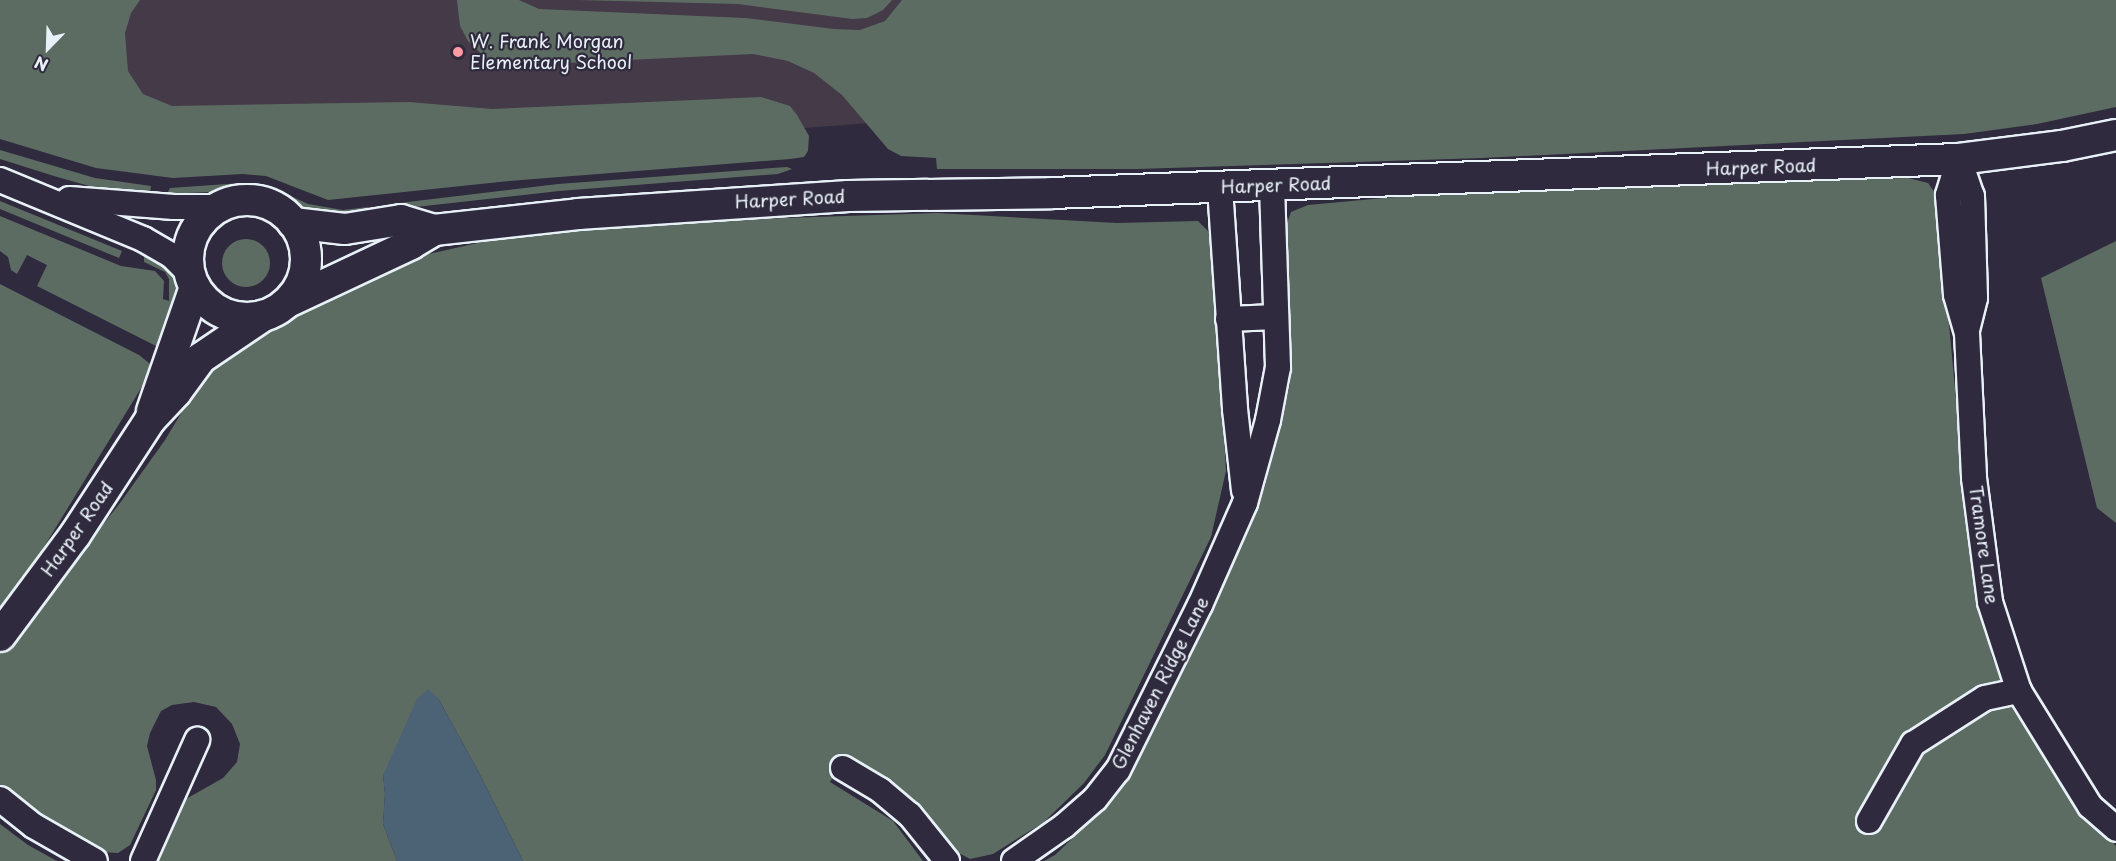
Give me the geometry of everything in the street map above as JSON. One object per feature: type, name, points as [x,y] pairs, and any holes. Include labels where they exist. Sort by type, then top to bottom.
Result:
[{"type":"main road","name":"Harper Road","points":[[293,222],[345,229],[401,220],[434,230],[578,214],[848,196],[1052,194],[1959,159],[2052,147],[2116,135]]},
{"type":"main road","points":[[250,200],[266,203],[281,211],[293,222],[302,238],[305,263],[298,288],[275,309],[247,318],[224,313],[204,299],[192,280],[190,244],[196,230],[218,207],[234,201],[250,200]]},
{"type":"main road","name":"Harper Road","points":[[0,636],[75,535],[150,420],[176,392],[201,358],[275,309],[411,244],[434,230]]},
{"type":"main road","name":"Harper Road","points":[[150,420],[192,280]]},
{"type":"street","name":"Tramore Lane","points":[[1959,159],[1948,195],[1956,295],[1966,333],[1974,478],[1990,602],[2019,691],[2090,806],[2116,829]]},
{"type":"street","points":[[0,180],[143,239],[172,256],[192,280]]},
{"type":"street","name":"Glenhaven Ridge Lane","points":[[1014,861],[1064,826],[1095,799],[1118,770],[1200,605],[1245,503],[1268,420],[1278,367],[1272,186]]},
{"type":"street","name":"Glenhaven Ridge Lane","points":[[1220,188],[1228,319],[1245,503]]},
{"type":"street","points":[[48,198],[174,207],[218,207]]},
{"type":"street","points":[[1228,319],[1276,317]]},
{"type":"street","points":[[1869,821],[1913,744],[1986,698],[2019,691]]},
{"type":"street","points":[[143,861],[197,740]]},
{"type":"street","points":[[843,768],[880,790],[910,815],[947,861]]},
{"type":"street","points":[[0,799],[34,826],[95,861]]},
{"type":"shaded area","name":"W. Frank Morgan Elementary School","points":[[0,0],[932,0],[897,121],[334,164],[102,140]]},
{"type":"green space","points":[[0,0],[140,0],[131,13],[125,33],[128,71],[143,94],[172,106],[409,102],[492,109],[761,97],[790,106],[809,136],[808,151],[804,157],[790,159],[509,181],[328,200],[266,176],[243,174],[173,178],[96,168],[0,139]]},
{"type":"green space","points":[[457,0],[519,0],[539,9],[745,18],[860,30],[885,21],[902,0],[2116,0],[2116,107],[2037,124],[1964,134],[1482,158],[1137,169],[937,169],[936,158],[901,156],[888,149],[842,95],[814,73],[788,61],[753,54],[501,66],[489,61],[468,41],[460,26]]},
{"type":"green space","points":[[577,0],[892,0],[883,10],[867,18],[852,19],[738,4]]},
{"type":"green space","points":[[0,150],[95,178],[151,186],[150,193],[89,186],[54,176],[0,159]]},
{"type":"green space","points":[[787,167],[792,169],[778,174],[559,191],[389,210],[391,204],[558,184]]},
{"type":"green space","points":[[1908,178],[1928,183],[1937,196],[1972,570],[1992,657],[2013,710],[2077,804],[2116,846],[2116,861],[1044,861],[1055,855],[1108,804],[1133,767],[1157,722],[1265,486],[1290,384],[1285,229],[1291,212],[1308,205],[1492,188]]},
{"type":"green space","points":[[242,183],[278,190],[308,204],[343,210],[368,207],[372,213],[341,216],[304,209],[272,193],[254,190],[167,194],[170,188]]},
{"type":"green space","points":[[0,201],[122,251],[119,258],[0,209]]},
{"type":"green space","points":[[937,213],[1117,223],[1198,221],[1210,233],[1214,250],[1226,471],[1211,537],[1105,755],[1084,783],[1044,822],[993,854],[970,859],[957,852],[922,806],[866,765],[845,756],[830,782],[893,821],[923,861],[523,861],[438,698],[383,775],[385,794],[383,824],[397,861],[157,861],[158,852],[186,799],[223,778],[237,762],[240,744],[232,724],[216,707],[194,702],[172,705],[161,711],[150,733],[147,746],[156,780],[156,790],[130,845],[118,853],[101,852],[34,816],[0,788],[0,654],[120,503],[165,440],[215,357],[239,341],[293,320],[324,297],[398,261],[495,239],[689,221]]},
{"type":"green space","points":[[0,216],[121,266],[155,271],[164,281],[163,299],[169,301],[169,279],[165,272],[144,262],[144,253],[159,257],[177,278],[178,290],[164,350],[37,286],[47,265],[27,255],[17,274],[11,270],[8,257],[0,251]]},
{"type":"green space","points":[[246,239],[263,246],[270,263],[263,280],[246,287],[229,280],[222,263],[229,246]]},
{"type":"green space","points":[[2116,241],[2116,523],[2097,508],[2041,278]]},
{"type":"green space","points":[[0,284],[139,355],[154,367],[39,555],[0,608]]},
{"type":"green space","points":[[0,824],[28,845],[57,861],[0,861]]},
{"type":"water","points":[[428,689],[438,698],[523,861],[397,861],[383,824],[385,794],[383,775],[417,699]]},
{"type":"place","name":"W. Frank Morgan Elementary School","points":[[458,52]]}]
